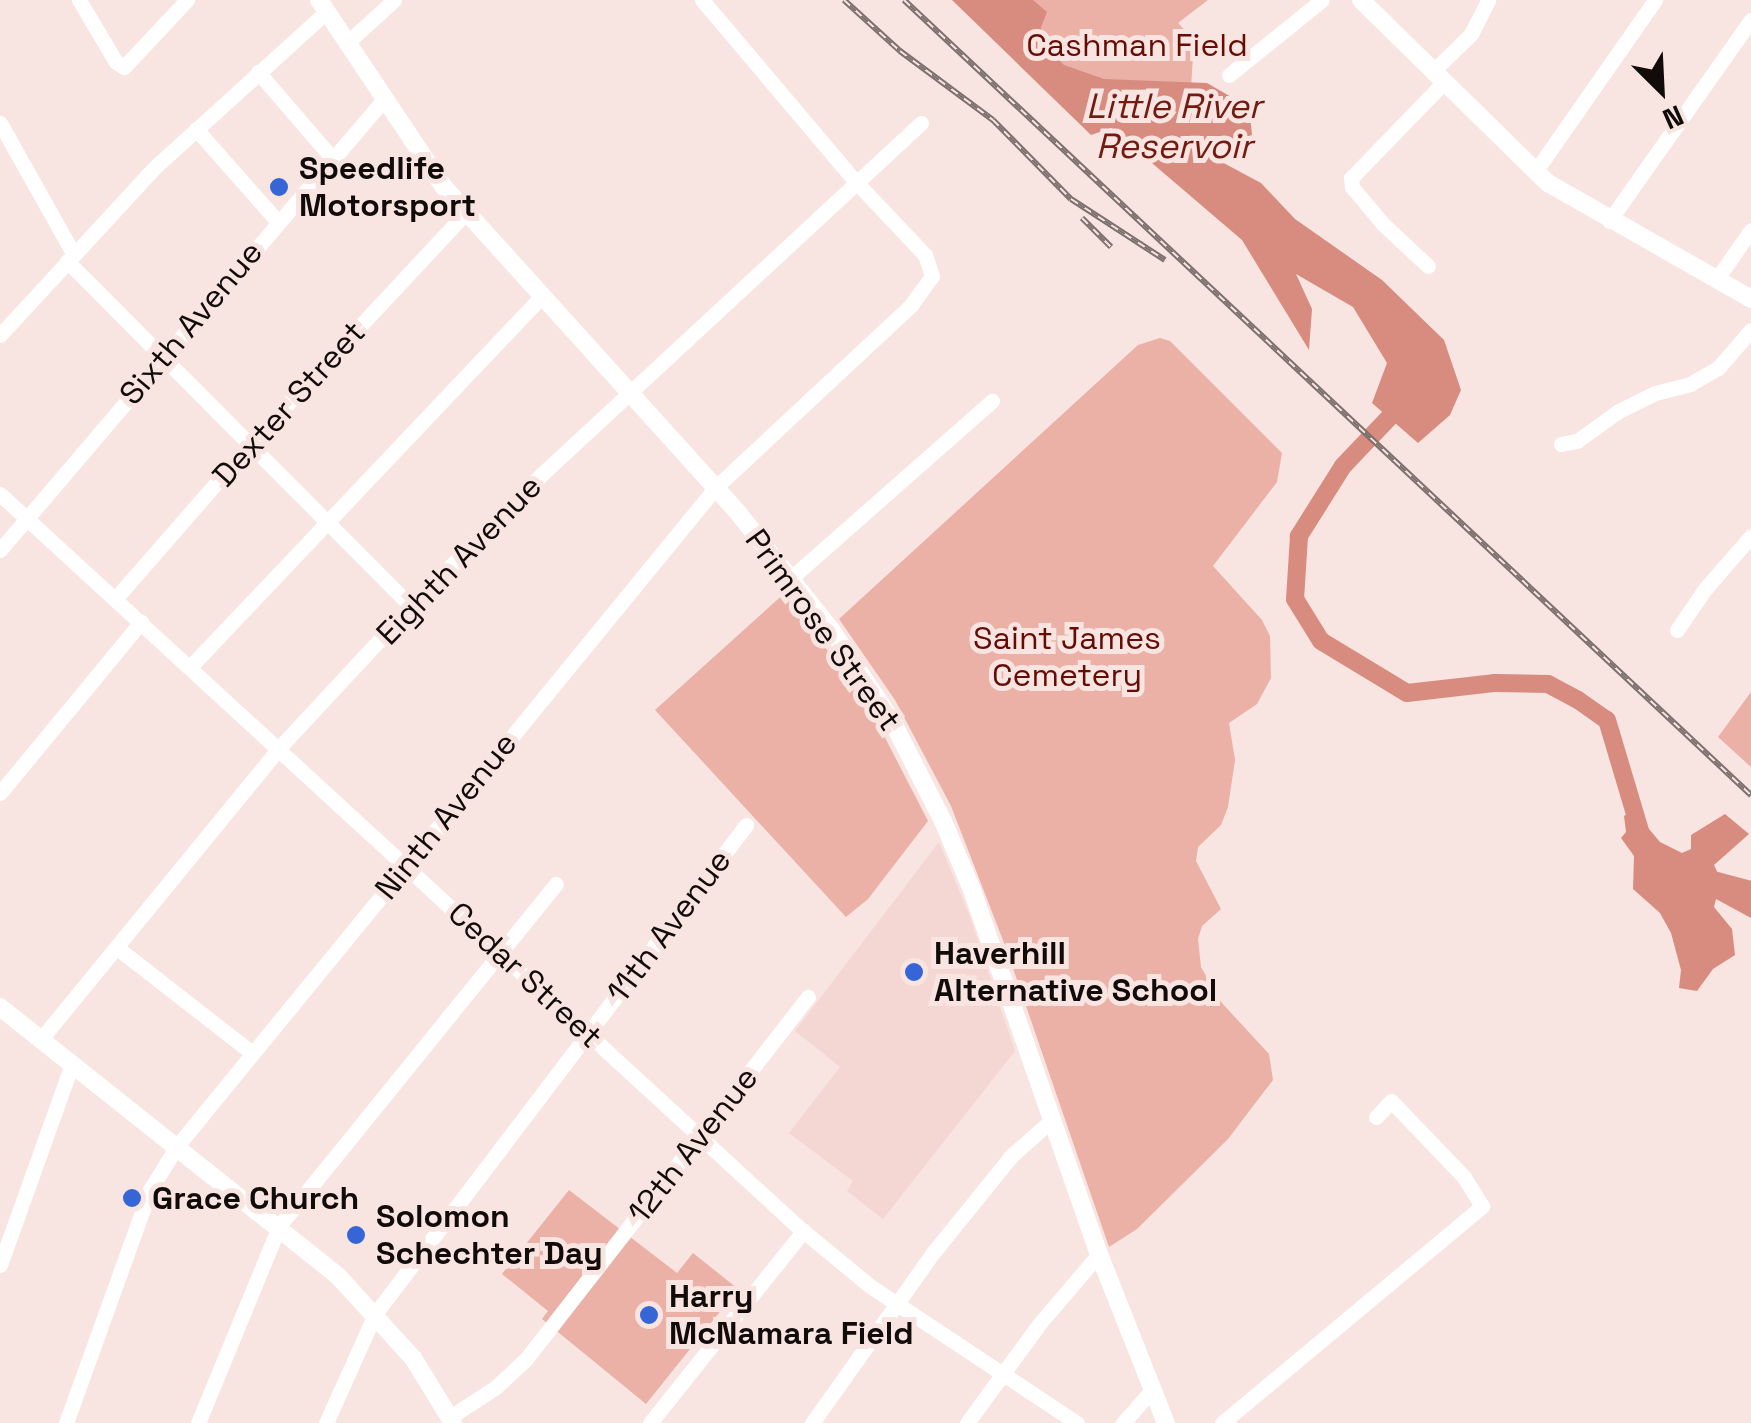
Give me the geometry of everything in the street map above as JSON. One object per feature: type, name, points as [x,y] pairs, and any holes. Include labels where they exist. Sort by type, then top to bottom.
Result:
[{"type":"main road","points":[[1360,0],[1535,172],[1610,221],[1751,299]]},
{"type":"main road","name":"Primrose Street","points":[[323,5],[350,41],[427,165],[716,487],[792,578],[892,722],[943,821],[985,924],[1100,1254],[1150,1391],[1166,1423]]},
{"type":"main road","points":[[0,1008],[279,1226],[375,1314],[413,1358],[452,1420]]},
{"type":"street","points":[[79,0],[120,67],[132,62],[187,0]]},
{"type":"street","points":[[350,41],[394,0]]},
{"type":"street","points":[[702,0],[855,181]]},
{"type":"street","points":[[1229,75],[1322,0]]},
{"type":"street","points":[[1428,266],[1383,224],[1352,187],[1351,178],[1438,78],[1471,34],[1488,0]]},
{"type":"street","points":[[1535,172],[1654,0]]},
{"type":"street","points":[[0,334],[70,257],[323,5]]},
{"type":"street","points":[[1610,221],[1751,20]]},
{"type":"street","points":[[258,72],[332,158]]},
{"type":"street","name":"Sixth Avenue","points":[[0,550],[385,98]]},
{"type":"street","name":"Eighth Avenue","points":[[41,1040],[280,748],[411,606],[630,392],[921,123]]},
{"type":"street","points":[[0,124],[70,257],[162,357],[411,606]]},
{"type":"street","points":[[196,129],[277,221]]},
{"type":"street","name":"Ninth Avenue","points":[[66,1423],[150,1190],[177,1146],[716,487],[911,305],[932,276],[926,256],[855,181]]},
{"type":"street","name":"Dexter Street","points":[[116,599],[250,444],[466,212]]},
{"type":"street","points":[[1716,280],[1751,230]]},
{"type":"street","points":[[190,667],[542,296]]},
{"type":"street","points":[[1561,444],[1578,440],[1617,412],[1655,393],[1690,384],[1718,368],[1751,330]]},
{"type":"street","points":[[792,578],[992,401]]},
{"type":"street","name":"Cedar Street","points":[[0,494],[803,1231],[895,1304],[1076,1423]]},
{"type":"street","points":[[1676,630],[1751,536]]},
{"type":"street","points":[[0,793],[141,622]]},
{"type":"street","name":"11th Avenue","points":[[326,1423],[375,1314],[746,826]]},
{"type":"street","points":[[198,1423],[279,1226],[556,884]]},
{"type":"street","points":[[116,947],[252,1054]]},
{"type":"street","name":"12th Avenue","points":[[452,1420],[496,1388],[526,1359],[808,997]]},
{"type":"street","points":[[0,1265],[72,1064]]},
{"type":"street","points":[[1222,1423],[1482,1206],[1464,1177],[1391,1102],[1376,1118]]},
{"type":"street","points":[[812,1423],[895,1304],[1011,1156],[1053,1119]]},
{"type":"street","points":[[650,1423],[803,1231]]},
{"type":"street","points":[[966,1423],[1001,1373],[1100,1254]]},
{"type":"street","points":[[1123,1423],[1150,1391]]},
{"type":"shaded area","name":"Haverhill Alternative School","points":[[939,842],[969,914],[1015,1051],[883,1219],[847,1191],[853,1181],[789,1133],[840,1067],[795,1031]]},
{"type":"green space","name":"Cashman Field","points":[[1015,0],[1208,0],[1178,23],[1194,40],[1191,88],[1153,93],[1067,71],[1037,46]]},
{"type":"green space","name":"Saint James Cemetery","points":[[1160,338],[1170,341],[1282,453],[1277,482],[1213,566],[1262,620],[1270,636],[1271,678],[1257,704],[1229,723],[1235,760],[1228,807],[1221,825],[1198,847],[1196,861],[1221,909],[1202,926],[1198,939],[1201,967],[1221,1002],[1269,1054],[1273,1080],[1228,1139],[1137,1229],[1109,1247],[1006,948],[951,806],[895,700],[839,619],[1138,345]]},
{"type":"green space","points":[[787,591],[879,726],[928,821],[868,899],[846,917],[655,710]]},
{"type":"green space","points":[[1751,692],[1751,767],[1718,737]]},
{"type":"green space","points":[[569,1190],[677,1273],[693,1253],[738,1289],[646,1404],[542,1319],[548,1311],[502,1274]]},
{"type":"water","name":"Little River Reservoir","points":[[952,0],[1033,0],[1047,12],[1041,27],[1042,43],[1064,65],[1104,79],[1207,83],[1233,98],[1250,115],[1252,135],[1213,148],[1218,160],[1261,183],[1295,219],[1382,280],[1444,340],[1461,390],[1450,415],[1418,443],[1372,403],[1387,363],[1353,307],[1296,274],[1312,309],[1309,350],[1242,240],[1111,128],[1091,135]]},
{"type":"water","points":[[1633,810],[1660,842],[1682,853],[1691,849],[1691,835],[1725,814],[1749,834],[1714,865],[1720,878],[1751,895],[1751,918],[1716,899],[1714,907],[1732,929],[1735,955],[1713,969],[1697,991],[1679,988],[1681,970],[1671,933],[1660,913],[1633,889],[1634,856],[1621,838],[1626,832],[1624,816]]},
{"type":"waterway","points":[[1403,403],[1343,466],[1299,536],[1295,599],[1321,641],[1407,693],[1495,683],[1548,684],[1578,700],[1607,720],[1640,831]]},
{"type":"waterway","points":[[1713,880],[1751,890]]},
{"type":"railway","points":[[844,0],[900,51],[993,120],[1071,199],[1165,260]]},
{"type":"railway","points":[[904,0],[1751,795]]},
{"type":"railway","points":[[1082,218],[1111,247]]},
{"type":"place","name":"Speedlife Motorsport","points":[[279,187]]},
{"type":"place","name":"Haverhill Alternative School","points":[[914,972]]},
{"type":"place","name":"Grace Church","points":[[132,1198]]},
{"type":"place","name":"Solomon Schechter Day","points":[[356,1235]]},
{"type":"place","name":"Harry McNamara Field","points":[[649,1315]]}]
